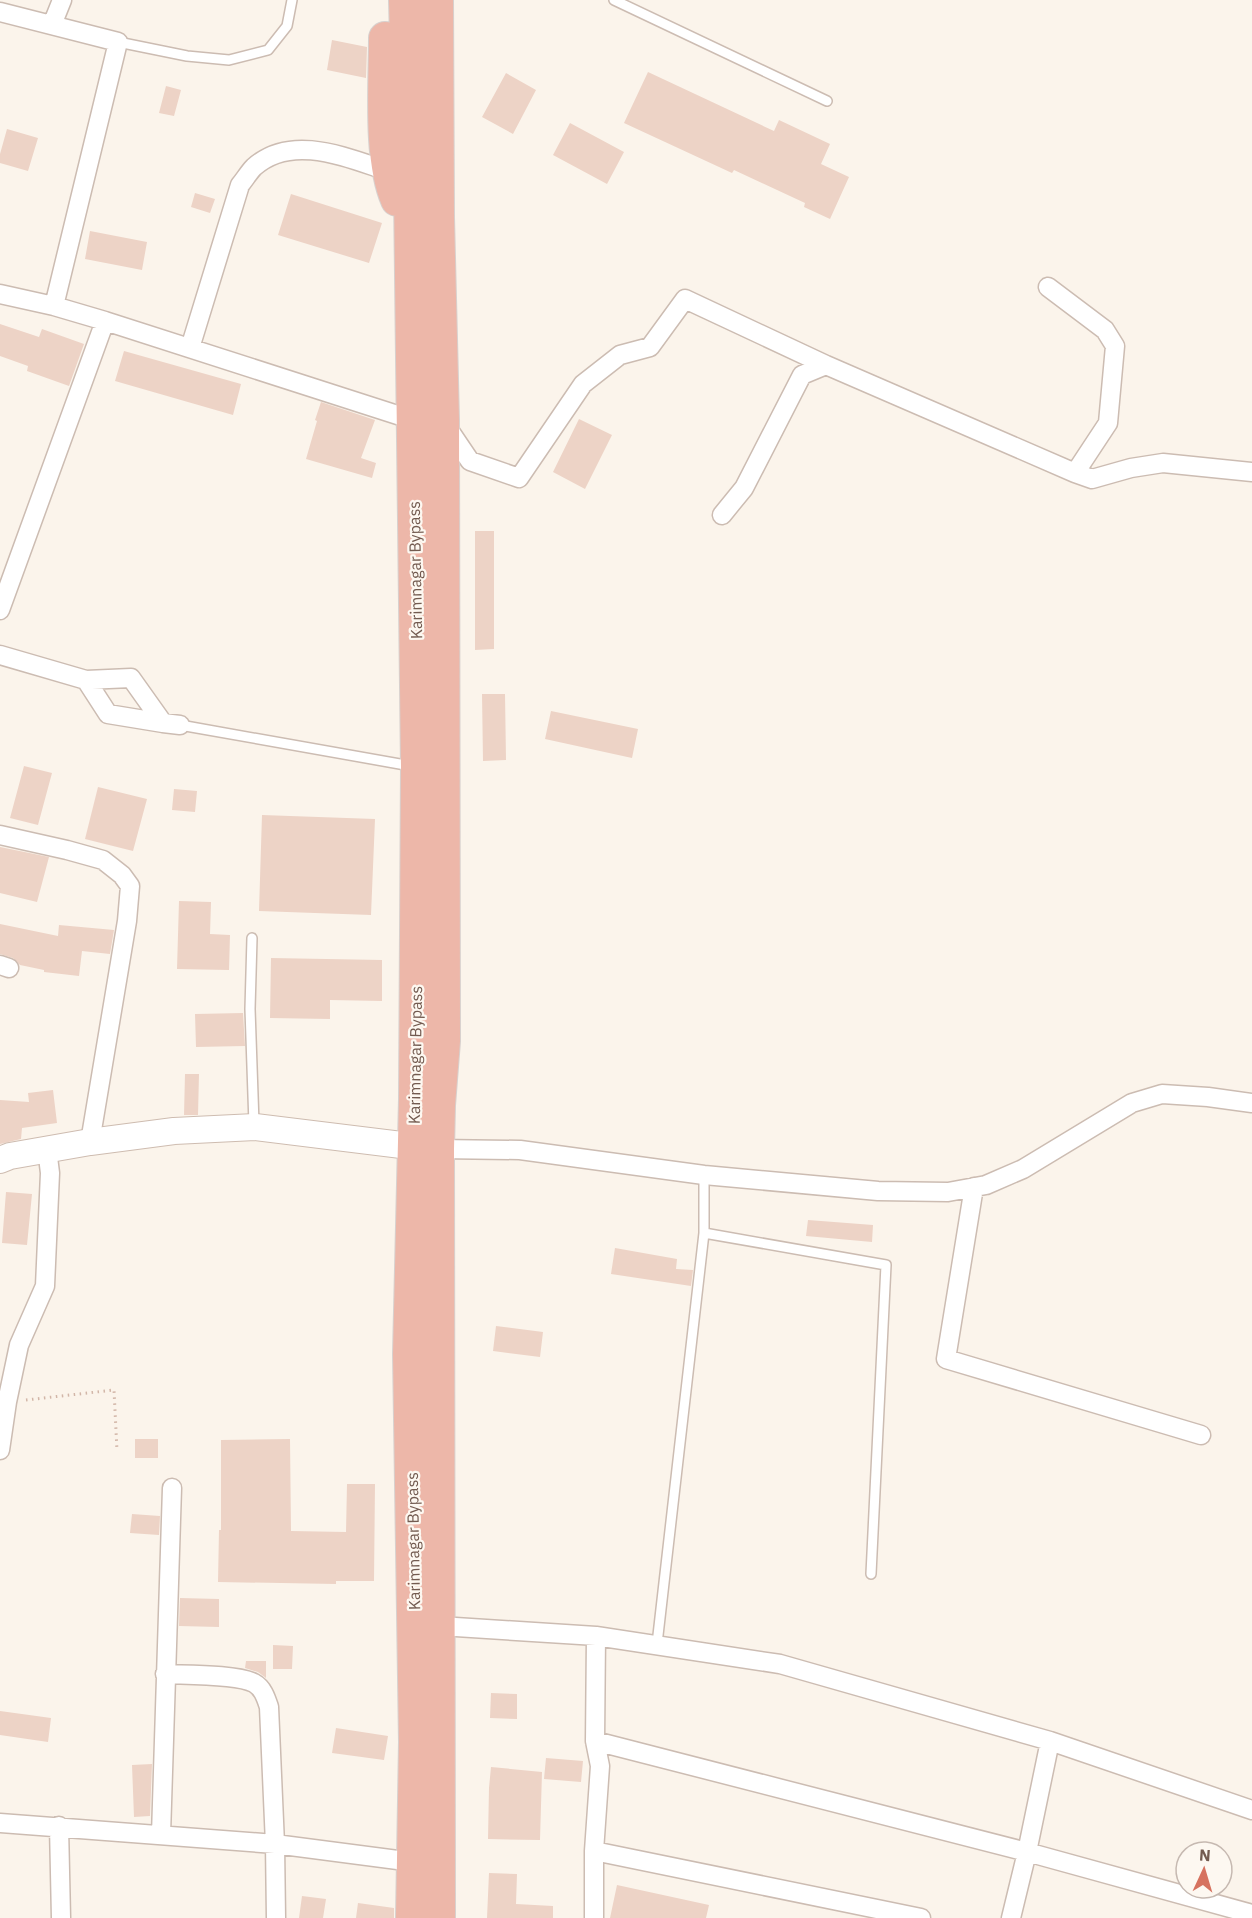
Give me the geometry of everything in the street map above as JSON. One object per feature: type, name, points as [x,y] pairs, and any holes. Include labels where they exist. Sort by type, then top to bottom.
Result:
[{"type":"highway","points":[[384,0],[388,171],[390,185],[411,231]]},
{"type":"highway","name":"Karimnagar Bypass","points":[[405,0],[411,231],[428,420],[444,1041],[439,1105],[426,1148],[410,1354],[414,1602],[412,1918]]},
{"type":"highway","points":[[428,420],[438,217],[437,0]]},
{"type":"highway","name":"Karimnagar Bypass","points":[[428,420],[417,767],[415,1076],[426,1148],[440,1626],[439,1918]]},
{"type":"street","points":[[52,25],[62,0]]},
{"type":"street","points":[[0,12],[118,42],[54,306]]},
{"type":"street","points":[[190,348],[240,185],[254,167],[274,154],[295,150],[322,150],[388,171]]},
{"type":"street","points":[[1048,287],[1105,330],[1115,346],[1108,423],[1075,472]]},
{"type":"street","points":[[0,294],[54,306],[105,321],[428,420],[470,461],[519,478],[583,384],[620,355],[650,346],[686,299],[826,365],[1092,479],[1131,468],[1163,463],[1252,472]]},
{"type":"street","points":[[0,610],[105,321]]},
{"type":"street","points":[[722,515],[744,488],[802,375],[826,365]]},
{"type":"street","points":[[0,655],[87,680],[131,678],[172,724]]},
{"type":"street","points":[[87,680],[108,714],[172,724]]},
{"type":"street","points":[[0,835],[103,860],[122,875],[130,886],[127,921],[90,1142]]},
{"type":"street","points":[[0,1160],[10,1156],[90,1142],[174,1131],[255,1126],[426,1148],[520,1150],[704,1175],[878,1191],[948,1192],[986,1185],[1023,1169],[1132,1102],[1162,1094],[1252,1103]]},
{"type":"street","points":[[0,1450],[19,1345],[45,1286],[50,1173],[47,1149]]},
{"type":"street","points":[[974,1187],[946,1359],[1201,1435]]},
{"type":"street","points":[[161,1834],[172,1488]]},
{"type":"street","points":[[440,1626],[596,1636],[780,1665],[1050,1741],[1252,1810]]},
{"type":"street","points":[[594,1918],[594,1851],[600,1766],[595,1741],[596,1636]]},
{"type":"street","points":[[165,1674],[238,1678],[255,1683],[264,1693],[269,1707],[276,1918]]},
{"type":"street","points":[[595,1741],[1027,1852],[1252,1914]]},
{"type":"street","points":[[1011,1918],[1050,1741]]},
{"type":"street","points":[[0,1823],[275,1844],[413,1862]]},
{"type":"street","points":[[59,1826],[60,1918]]},
{"type":"street","points":[[594,1851],[921,1918]]},
{"type":"lane","points":[[118,42],[187,56],[229,60],[268,50],[287,26],[292,0]]},
{"type":"lane","points":[[614,0],[827,101]]},
{"type":"lane","points":[[172,724],[417,767]]},
{"type":"lane","points":[[252,938],[250,1009],[255,1126]]},
{"type":"lane","points":[[657,1644],[704,1233],[704,1175]]},
{"type":"lane","points":[[704,1233],[886,1265],[871,1574]]},
{"type":"path","points":[[7,1402],[114,1390],[117,1451]]},
{"type":"building","points":[[332,40],[367,47],[366,78],[327,70]]},
{"type":"building","points":[[648,72],[774,131],[779,120],[830,144],[821,164],[849,177],[830,219],[804,207],[805,203],[734,170],[732,173],[624,123]]},
{"type":"building","points":[[506,73],[536,90],[513,134],[482,117]]},
{"type":"building","points":[[166,86],[181,90],[174,116],[159,113]]},
{"type":"building","points":[[570,123],[624,152],[607,184],[553,155]]},
{"type":"building","points":[[7,129],[38,138],[28,171],[0,163],[0,154]]},
{"type":"building","points":[[195,193],[215,199],[210,213],[191,207]]},
{"type":"building","points":[[291,194],[382,223],[369,263],[278,235]]},
{"type":"building","points":[[90,231],[147,242],[142,270],[85,259]]},
{"type":"building","points":[[0,324],[39,337],[42,329],[84,344],[69,386],[27,371],[28,366],[0,356]]},
{"type":"building","points":[[124,351],[241,384],[233,415],[115,381]]},
{"type":"building","points":[[321,402],[375,420],[361,458],[376,463],[372,478],[306,459]]},
{"type":"building","points":[[579,419],[612,435],[585,489],[553,472]]},
{"type":"building","points":[[475,531],[494,531],[494,649],[475,650]]},
{"type":"building","points":[[482,694],[505,694],[506,760],[483,761]]},
{"type":"building","points":[[551,711],[638,729],[632,758],[545,739]]},
{"type":"building","points":[[24,766],[52,773],[38,825],[10,818]]},
{"type":"building","points":[[98,787],[147,799],[133,851],[85,839]]},
{"type":"building","points":[[174,789],[197,791],[195,812],[172,810]]},
{"type":"building","points":[[262,815],[375,819],[371,915],[259,911]]},
{"type":"building","points":[[0,847],[49,857],[37,902],[0,893]]},
{"type":"building","points":[[179,901],[211,902],[210,934],[230,935],[229,970],[177,969]]},
{"type":"building","points":[[0,924],[58,936],[59,925],[114,930],[110,954],[82,951],[79,976],[44,972],[44,970],[20,965],[13,958],[0,954]]},
{"type":"building","points":[[271,958],[382,960],[382,1001],[330,1000],[330,1019],[270,1018]]},
{"type":"building","points":[[243,1013],[245,1046],[196,1047],[195,1014]]},
{"type":"building","points":[[185,1074],[199,1074],[198,1115],[184,1115]]},
{"type":"building","points":[[53,1090],[57,1123],[22,1128],[21,1139],[0,1144],[0,1100],[29,1102],[28,1093]]},
{"type":"building","points":[[6,1192],[32,1194],[27,1245],[2,1243]]},
{"type":"building","points":[[808,1220],[873,1225],[872,1242],[806,1236]]},
{"type":"building","points":[[615,1248],[677,1259],[676,1269],[693,1270],[691,1286],[611,1274]]},
{"type":"building","points":[[496,1326],[543,1332],[540,1357],[493,1351]]},
{"type":"building","points":[[135,1439],[158,1439],[158,1458],[135,1458]]},
{"type":"building","points":[[290,1439],[291,1531],[346,1532],[347,1484],[375,1484],[374,1581],[336,1581],[336,1584],[218,1582],[219,1530],[221,1530],[221,1440]]},
{"type":"building","points":[[132,1514],[160,1516],[159,1535],[130,1533]]},
{"type":"building","points":[[180,1598],[219,1599],[219,1627],[179,1626]]},
{"type":"building","points":[[273,1645],[293,1646],[292,1669],[273,1669]]},
{"type":"building","points":[[246,1661],[266,1661],[266,1678],[258,1672],[245,1668]]},
{"type":"building","points":[[491,1693],[517,1694],[517,1719],[490,1718]]},
{"type":"building","points":[[0,1711],[51,1718],[48,1742],[0,1735]]},
{"type":"building","points":[[336,1728],[388,1736],[384,1760],[332,1753]]},
{"type":"building","points":[[546,1758],[583,1761],[581,1782],[544,1779]]},
{"type":"building","points":[[152,1764],[150,1816],[134,1817],[132,1765]]},
{"type":"building","points":[[491,1767],[542,1772],[540,1840],[488,1839]]},
{"type":"building","points":[[489,1873],[517,1874],[516,1904],[553,1906],[553,1918],[487,1918]]},
{"type":"building","points":[[617,1885],[709,1905],[706,1918],[610,1918]]},
{"type":"building","points":[[302,1896],[326,1899],[323,1918],[299,1918]]},
{"type":"building","points":[[358,1903],[394,1908],[394,1918],[356,1918]]}]
